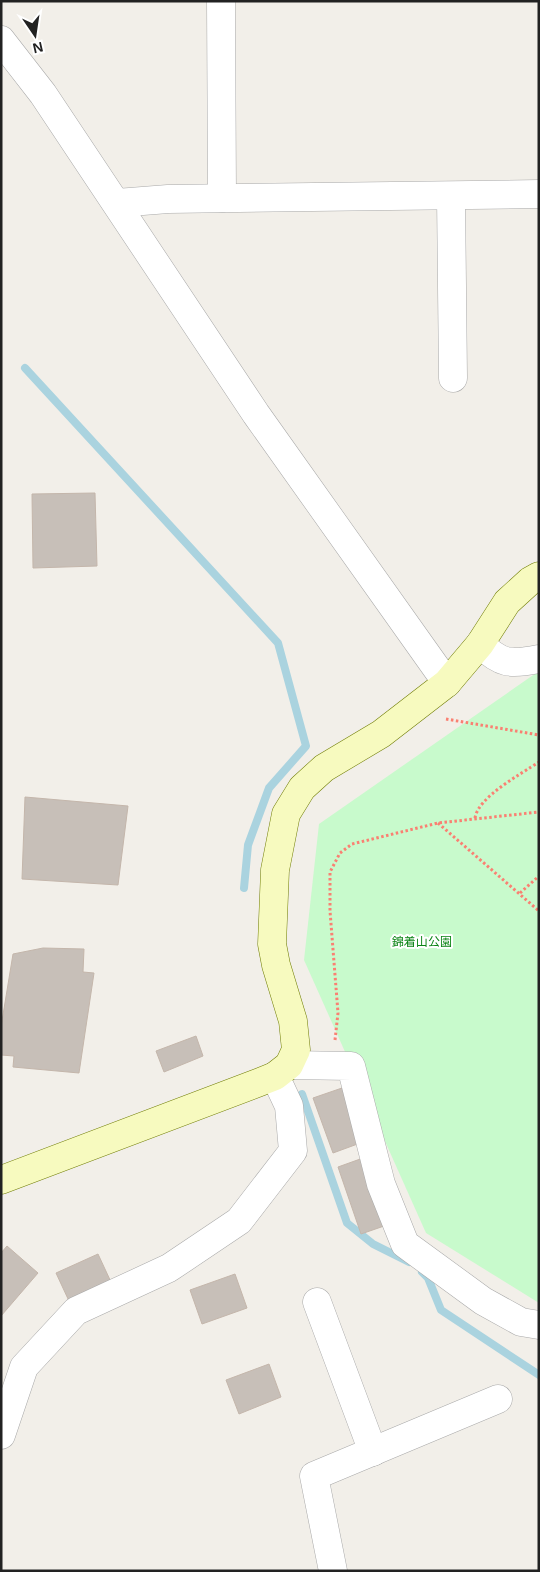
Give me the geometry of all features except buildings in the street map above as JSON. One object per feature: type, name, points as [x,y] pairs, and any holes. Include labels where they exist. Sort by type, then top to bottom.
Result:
[{"type":"street","points":[[221,1],[222,198]]},
{"type":"street","points":[[1,40],[43,94],[256,414],[446,682]]},
{"type":"street","points":[[117,203],[222,198],[539,194]]},
{"type":"street","points":[[451,196],[453,378]]},
{"type":"street","points":[[1,1435],[24,1367],[76,1311],[169,1268],[239,1221],[293,1151],[289,1106],[282,1071],[296,1050],[294,1028],[272,944],[275,870],[286,814],[302,788],[324,768],[381,734],[446,682],[480,644],[507,602],[530,581],[539,576]]},
{"type":"street","points":[[480,644],[495,658],[511,663],[539,659]]},
{"type":"street","points":[[1,1180],[282,1071],[332,1065],[351,1066],[381,1184],[405,1244],[484,1301],[521,1322],[539,1325]]},
{"type":"street","points":[[317,1302],[372,1452]]},
{"type":"street","points":[[333,1571],[314,1476],[498,1399]]},
{"type":"path","points":[[409,712],[539,735]]},
{"type":"path","points":[[474,818],[476,809],[486,799],[539,762]]},
{"type":"path","points":[[332,1065],[338,1013],[330,911],[330,872],[340,852],[352,844],[438,823],[539,812]]},
{"type":"path","points":[[438,823],[539,911]]},
{"type":"path","points":[[520,893],[539,876]]},
{"type":"green space","name":"錦着山公園","points":[[539,671],[539,1303],[426,1233],[304,960],[319,824]]},
{"type":"waterway","points":[[25,368],[278,643],[306,746],[269,788],[248,845],[244,888]]},
{"type":"waterway","points":[[302,1094],[347,1223],[373,1244],[409,1262]]},
{"type":"waterway","points":[[422,1272],[428,1278],[441,1310],[539,1375]]}]
